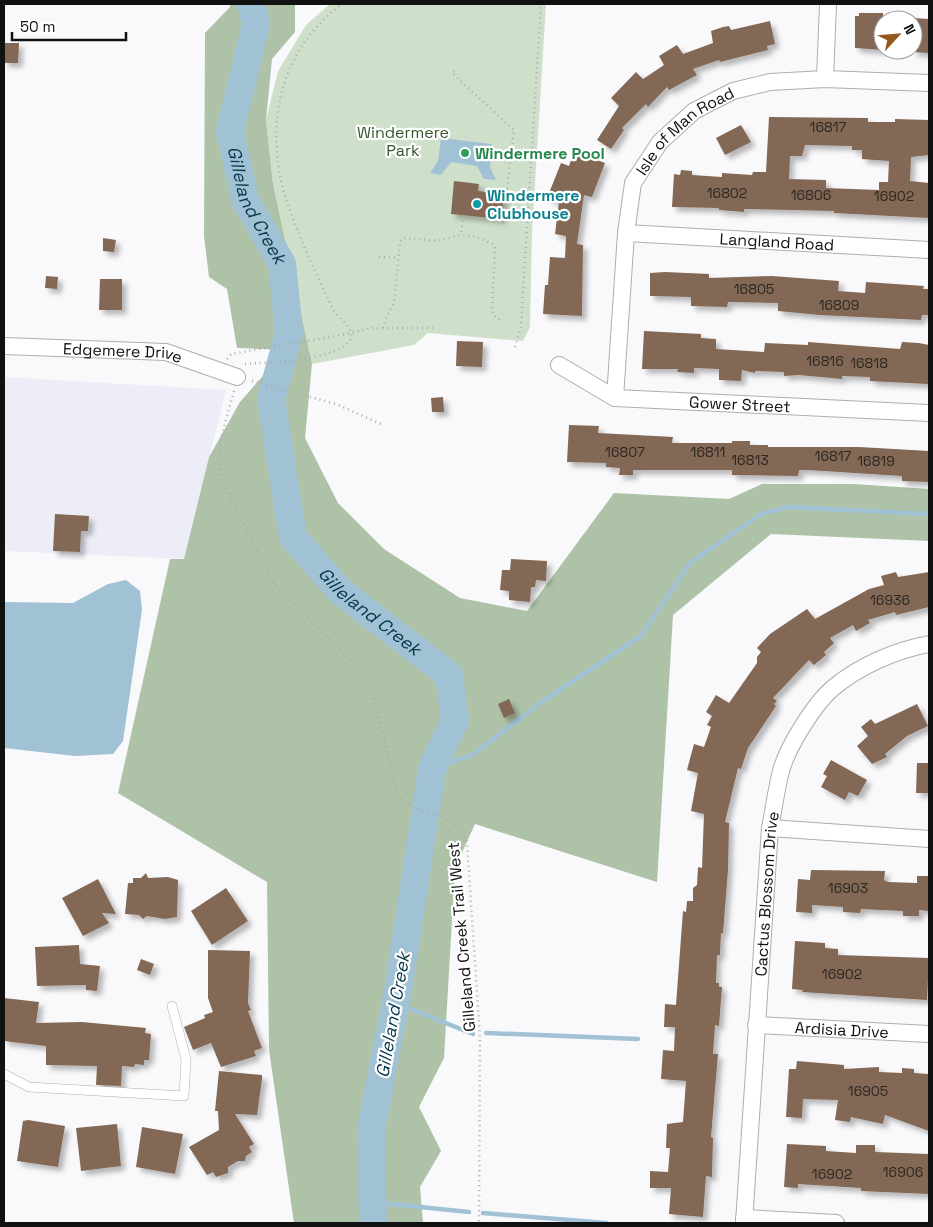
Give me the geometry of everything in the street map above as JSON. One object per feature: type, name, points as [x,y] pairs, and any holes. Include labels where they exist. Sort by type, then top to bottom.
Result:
[{"type":"street","points":[[825,79],[828,4]]},
{"type":"street","name":"Isle of Man Road","points":[[615,398],[626,233],[633,183],[660,142],[694,111],[733,91],[770,82],[825,79],[929,83]]},
{"type":"street","name":"Langland Road","points":[[626,233],[929,250]]},
{"type":"street","name":"Edgemere Drive","points":[[4,346],[166,352],[237,377]]},
{"type":"street","name":"Gower Street","points":[[559,365],[615,398],[929,413]]},
{"type":"street","name":"Cactus Blossom Drive","points":[[744,1221],[770,828],[781,770],[802,726],[832,688],[866,667],[907,648],[929,644]]},
{"type":"street","points":[[770,828],[929,839]]},
{"type":"street","name":"Ardisia Drive","points":[[756,1025],[929,1034]]},
{"type":"street","points":[[744,1221],[836,1223]]},
{"type":"lane","points":[[4,1074],[28,1087],[184,1096],[186,1059],[172,1006]]},
{"type":"path","points":[[342,4],[319,24],[292,65],[281,90],[276,115],[275,142],[277,166],[292,216],[334,312],[352,334]]},
{"type":"path","points":[[515,347],[521,326],[540,4]]},
{"type":"path","points":[[454,71],[452,73],[514,130],[503,223],[462,217],[460,235]]},
{"type":"path","points":[[383,328],[394,304],[398,258],[402,238],[437,241],[460,235],[477,237],[492,244],[495,247],[492,310],[493,314],[500,320]]},
{"type":"path","points":[[379,257],[398,258]]},
{"type":"path","points":[[231,354],[352,334],[371,328],[433,328]]},
{"type":"path","points":[[237,377],[245,364],[292,361],[324,356],[350,342],[352,334]]},
{"type":"path","name":"Gilleland Creek Trail West","points":[[237,377],[218,452],[218,466],[222,482],[275,586],[355,664],[364,676],[376,705],[394,783],[399,796],[408,804],[454,822],[463,831],[467,843],[480,1038],[478,1223]]},
{"type":"path","points":[[264,384],[336,404],[381,424]]},
{"type":"shaded area","points":[[4,377],[226,390],[184,559],[4,551]]},
{"type":"green space","points":[[230,4],[295,4],[295,32],[272,59],[266,120],[273,184],[312,364],[305,438],[338,503],[384,549],[460,598],[527,611],[614,493],[729,499],[762,484],[854,484],[929,489],[929,541],[771,534],[673,615],[657,882],[475,824],[455,868],[444,1058],[419,1107],[441,1151],[420,1187],[423,1223],[294,1223],[269,1050],[267,882],[118,793],[170,559],[184,559],[209,457],[240,402],[262,377],[286,368],[288,350],[237,348],[227,289],[209,277],[204,236],[205,33],[230,7]]},
{"type":"green space","name":"Windermere Park","points":[[330,4],[546,4],[532,233],[530,327],[523,341],[428,333],[414,345],[312,364],[273,184],[266,120],[278,71],[306,25]]},
{"type":"water","name":"Windermere Pool","points":[[441,138],[492,144],[490,167],[496,180],[484,179],[477,166],[451,162],[441,175],[430,173],[438,161]]},
{"type":"water","points":[[126,580],[140,591],[142,610],[123,741],[113,754],[75,756],[4,748],[4,602],[73,603],[108,584]]},
{"type":"building","points":[[859,13],[873,13],[873,49],[855,48],[855,16],[859,16]]},
{"type":"building","points":[[923,19],[929,19],[929,53],[923,53]]},
{"type":"building","points":[[770,21],[775,44],[767,46],[768,50],[720,62],[719,60],[693,69],[697,75],[669,90],[667,87],[648,107],[646,104],[622,128],[624,130],[611,149],[597,140],[619,106],[611,98],[636,72],[643,79],[664,65],[659,56],[677,45],[683,54],[713,43],[711,31],[723,27],[729,26],[731,30]]},
{"type":"building","points":[[4,43],[19,43],[18,63],[4,63]]},
{"type":"building","points":[[769,117],[868,118],[868,122],[895,122],[895,119],[929,120],[929,155],[911,157],[910,181],[929,183],[929,218],[834,213],[834,211],[744,209],[744,212],[719,210],[719,208],[672,207],[674,174],[680,175],[681,170],[692,171],[692,175],[722,177],[722,173],[752,175],[753,172],[766,172]],"holes":[[[805,145],[852,146],[852,150],[862,150],[862,159],[889,161],[888,182],[879,182],[879,190],[826,188],[826,180],[789,179],[790,156],[802,156]]]},
{"type":"building","points":[[741,125],[751,142],[725,155],[716,138]]},
{"type":"building","points":[[574,151],[605,163],[592,197],[584,195],[577,244],[583,245],[582,316],[543,314],[545,285],[548,285],[550,257],[565,258],[566,236],[555,234],[559,202],[547,198],[561,163],[569,166]]},
{"type":"building","name":"Windermere Clubhouse","points":[[454,181],[479,184],[478,191],[504,194],[502,219],[451,214]]},
{"type":"building","points":[[103,238],[116,240],[114,252],[103,251]]},
{"type":"building","points":[[650,273],[709,274],[709,278],[772,276],[839,281],[838,291],[865,293],[866,282],[924,286],[923,289],[929,289],[929,315],[922,315],[921,320],[820,315],[778,311],[778,303],[728,302],[727,307],[691,306],[691,297],[650,296]]},
{"type":"building","points":[[46,276],[58,277],[57,289],[45,288]]},
{"type":"building","points":[[100,279],[122,279],[122,310],[99,310]]},
{"type":"building","points":[[644,331],[701,334],[701,338],[716,339],[716,349],[764,352],[765,343],[808,345],[808,342],[900,349],[902,342],[919,343],[929,345],[928,384],[870,381],[870,377],[842,376],[842,379],[799,375],[784,376],[784,372],[755,371],[755,373],[742,370],[741,381],[719,380],[719,369],[694,368],[694,373],[677,372],[678,369],[642,369]]},
{"type":"building","points":[[457,341],[483,342],[482,367],[456,366]]},
{"type":"building","points":[[443,397],[444,412],[432,412],[431,398]]},
{"type":"building","points":[[569,425],[599,426],[598,433],[673,437],[672,443],[732,443],[732,441],[750,441],[750,445],[768,445],[768,447],[859,447],[929,451],[929,482],[902,481],[902,476],[808,470],[799,470],[798,476],[732,475],[732,470],[633,470],[633,475],[619,475],[620,468],[606,467],[606,463],[567,462]]},
{"type":"building","points":[[55,514],[89,516],[88,531],[81,531],[80,552],[53,551]]},
{"type":"building","points":[[511,559],[547,561],[546,581],[536,580],[535,587],[531,587],[530,602],[509,600],[509,591],[500,590],[502,570],[510,570]]},
{"type":"building","points":[[896,572],[898,577],[929,572],[929,607],[896,615],[895,612],[868,620],[870,623],[856,631],[853,625],[830,638],[834,643],[824,652],[826,655],[814,665],[809,660],[773,698],[777,701],[774,704],[776,706],[748,748],[741,769],[738,768],[725,822],[729,823],[728,870],[723,933],[721,933],[720,955],[717,955],[716,983],[719,983],[719,987],[722,987],[719,1026],[715,1025],[713,1054],[718,1054],[711,1137],[713,1138],[712,1177],[706,1176],[703,1217],[669,1214],[671,1188],[650,1188],[650,1171],[668,1172],[670,1148],[666,1148],[667,1124],[683,1122],[686,1081],[661,1079],[663,1050],[674,1051],[675,1027],[664,1027],[665,1004],[676,1005],[683,911],[686,912],[687,901],[693,901],[693,888],[697,885],[698,867],[702,868],[704,814],[691,811],[698,773],[687,770],[694,744],[704,747],[711,727],[707,725],[712,716],[706,712],[716,695],[729,703],[757,663],[757,657],[761,652],[757,648],[770,634],[807,609],[815,619],[869,589],[884,585],[881,576]]},
{"type":"building","points":[[509,699],[515,713],[504,718],[498,704]]},
{"type":"building","points":[[917,704],[928,726],[907,736],[885,754],[887,757],[872,764],[857,746],[868,736],[861,727],[871,719],[875,724]]},
{"type":"building","points":[[831,760],[867,780],[858,796],[849,792],[845,800],[821,787],[827,776],[823,774]]},
{"type":"building","points":[[917,763],[929,763],[929,793],[916,793]]},
{"type":"building","points":[[811,870],[885,871],[884,880],[888,882],[917,883],[917,876],[929,876],[929,911],[919,910],[919,916],[903,916],[903,911],[861,909],[860,913],[843,912],[843,907],[812,905],[812,913],[796,912],[798,879],[810,880]]},
{"type":"building","points":[[146,873],[148,878],[168,877],[178,880],[177,917],[165,919],[147,916],[143,919],[139,915],[125,914],[128,883],[133,883],[133,878],[141,878]]},
{"type":"building","points":[[98,879],[116,914],[102,913],[109,923],[83,936],[62,898]]},
{"type":"building","points":[[226,888],[248,921],[212,945],[191,911]]},
{"type":"building","points":[[795,941],[825,943],[825,948],[838,949],[838,955],[929,958],[927,1000],[802,992],[803,990],[792,989]]},
{"type":"building","points":[[79,945],[80,964],[100,966],[97,991],[86,990],[86,985],[37,986],[35,947]]},
{"type":"building","points":[[208,950],[250,951],[248,1003],[251,1010],[248,1011],[262,1048],[254,1051],[256,1056],[221,1067],[211,1043],[193,1050],[184,1027],[205,1018],[204,1015],[213,1012],[208,998]]},
{"type":"building","points":[[141,959],[154,964],[150,975],[137,970]]},
{"type":"building","points":[[4,998],[39,1002],[36,1023],[82,1022],[146,1028],[145,1033],[151,1034],[149,1060],[144,1060],[144,1065],[135,1064],[134,1067],[122,1066],[121,1086],[96,1085],[97,1066],[46,1065],[46,1046],[4,1041]]},
{"type":"building","points":[[797,1061],[844,1065],[844,1069],[879,1067],[879,1072],[902,1073],[902,1068],[914,1069],[914,1073],[929,1074],[929,1131],[885,1115],[883,1124],[851,1117],[850,1122],[835,1120],[838,1100],[803,1099],[802,1118],[786,1117],[789,1069],[796,1069]]},
{"type":"building","points":[[219,1071],[262,1075],[262,1079],[257,1115],[235,1114],[254,1144],[249,1147],[252,1152],[246,1156],[245,1161],[238,1161],[228,1167],[228,1173],[216,1177],[213,1172],[207,1175],[189,1147],[219,1130],[218,1111],[215,1111]]},
{"type":"building","points":[[28,1120],[65,1126],[58,1167],[17,1161],[23,1121]]},
{"type":"building","points":[[117,1124],[121,1166],[81,1171],[76,1128]]},
{"type":"building","points":[[142,1127],[183,1134],[175,1174],[136,1167]]},
{"type":"building","points":[[787,1144],[826,1146],[826,1151],[856,1153],[856,1145],[875,1145],[875,1152],[929,1154],[929,1194],[861,1191],[861,1188],[798,1184],[798,1188],[784,1187]]},
{"type":"waterway","name":"Gilleland Creek","points":[[251,4],[256,24],[230,131],[245,199],[282,264],[289,333],[271,399],[293,537],[340,591],[449,675],[455,720],[432,769],[399,985],[371,1130],[373,1223]]},
{"type":"waterway","points":[[432,769],[472,755],[543,701],[641,636],[690,563],[761,514],[788,507],[929,514]]},
{"type":"waterway","points":[[396,1003],[473,1034]]},
{"type":"waterway","points":[[486,1033],[638,1039]]},
{"type":"waterway","points":[[371,1202],[469,1212]]},
{"type":"waterway","points":[[483,1213],[606,1223]]},
{"type":"place","name":"Windermere Pool","points":[[465,153]]},
{"type":"place","name":"Windermere Clubhouse","points":[[477,204]]}]
